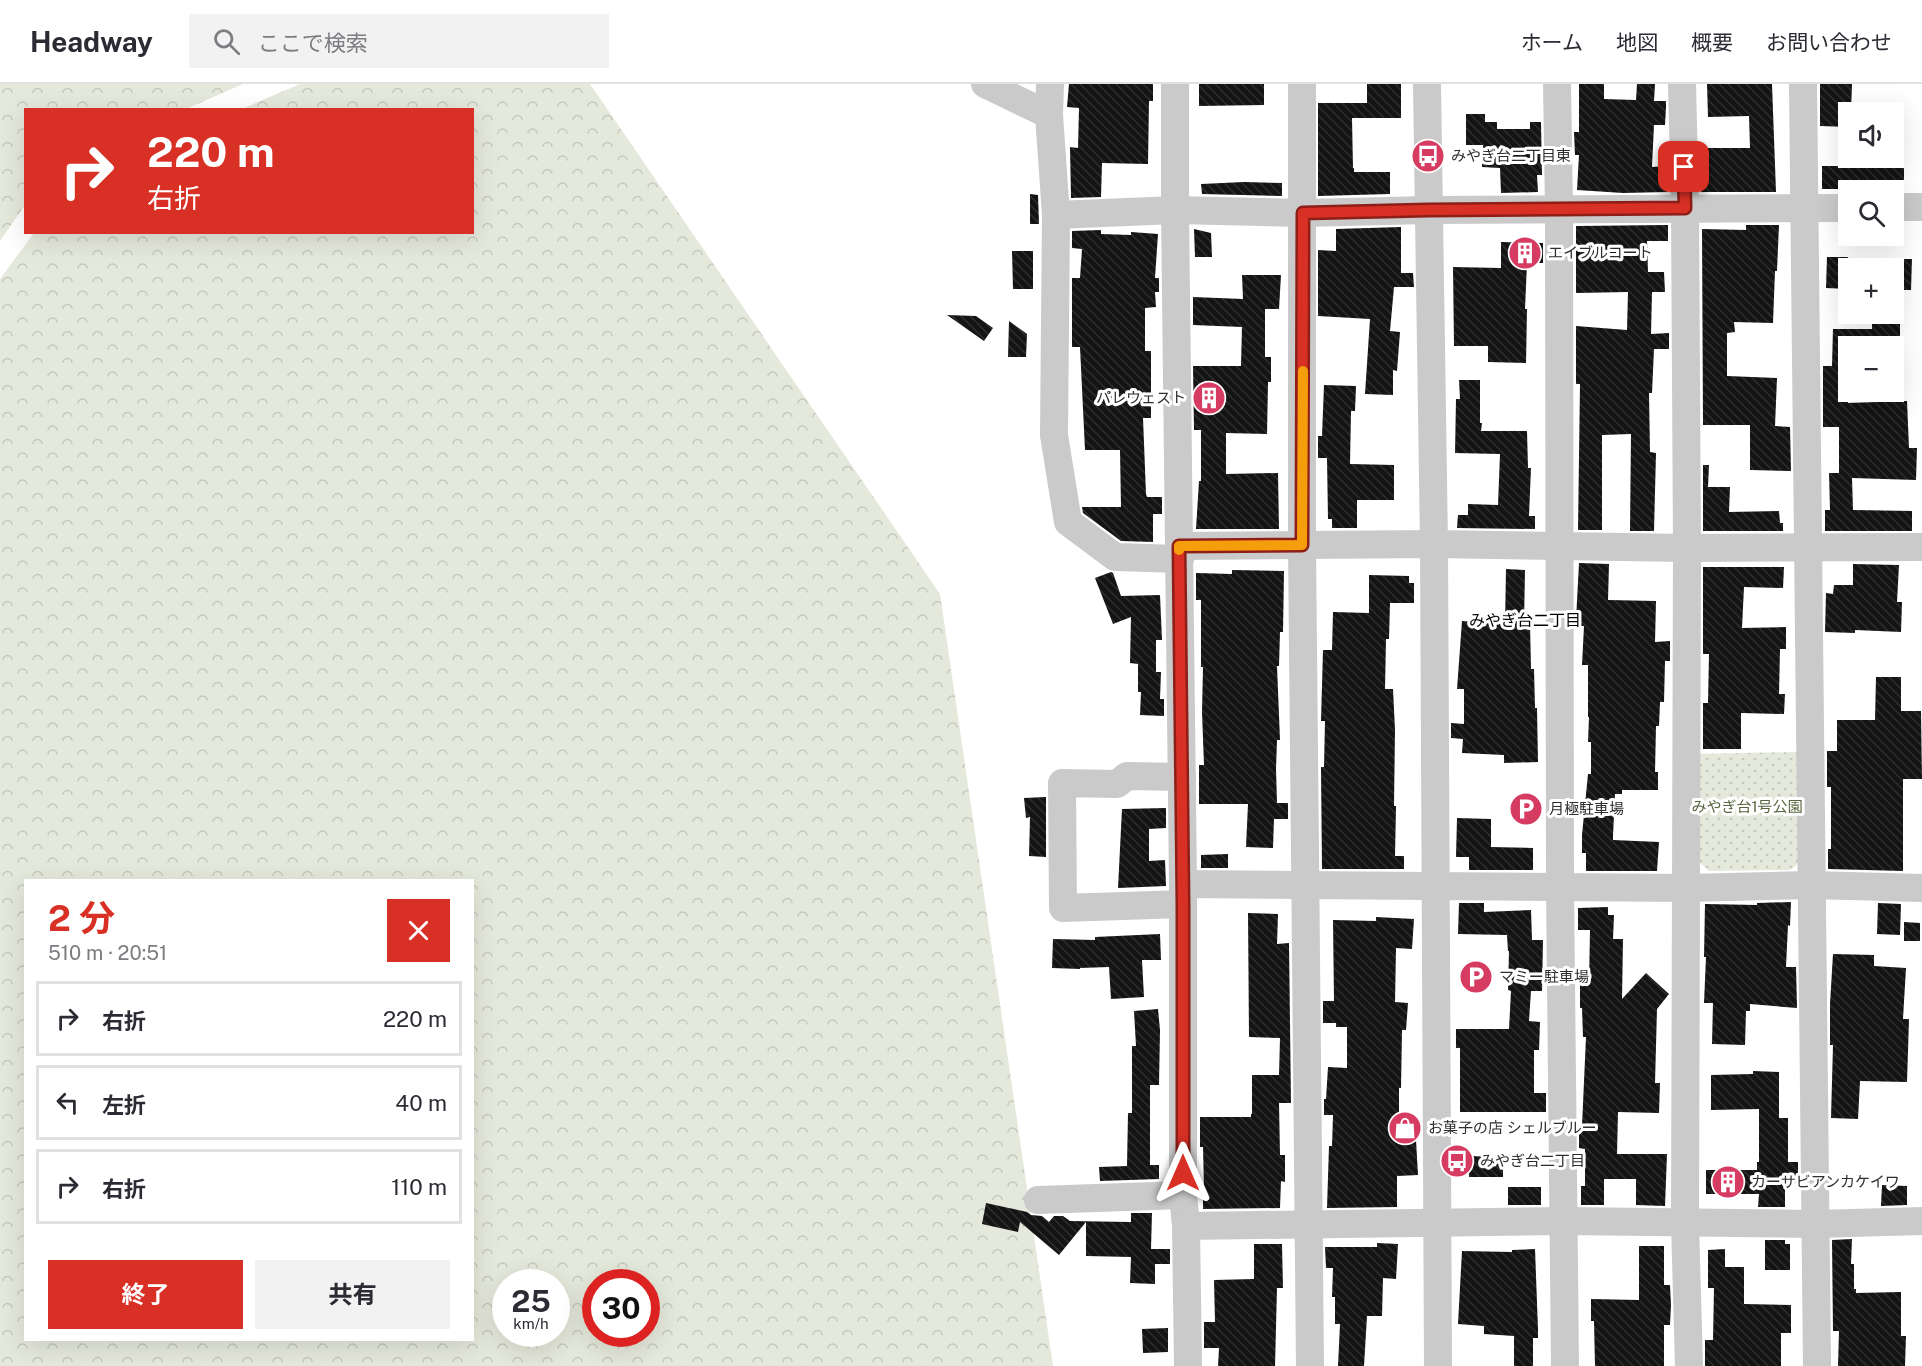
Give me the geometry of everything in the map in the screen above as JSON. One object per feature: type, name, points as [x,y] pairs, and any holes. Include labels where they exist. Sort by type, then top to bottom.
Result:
[{"type":"street","points":[[985,84],[1049,115]]},
{"type":"street","points":[[1050,84],[1049,115],[1056,214],[1054,435],[1068,522],[1115,557],[1302,545],[1922,547]]},
{"type":"street","points":[[1175,84],[1183,894],[1183,1195],[1186,1226],[1188,1366]]},
{"type":"street","points":[[1302,84],[1302,545],[1310,1366]]},
{"type":"street","points":[[1427,84],[1434,544],[1438,1366]]},
{"type":"street","points":[[1557,84],[1560,886],[1565,1366]]},
{"type":"street","points":[[1682,84],[1687,548],[1685,1223],[1689,1366]]},
{"type":"street","points":[[1803,84],[1817,1366]]},
{"type":"street","points":[[1904,207],[1922,207]]},
{"type":"street","points":[[1056,214],[1175,210],[1303,213],[1428,210],[1838,208]]},
{"type":"street","points":[[1182,777],[1126,776],[1118,783],[1062,783],[1063,908],[1183,894],[1306,885],[1687,888],[1812,885],[1922,888]]},
{"type":"street","points":[[1038,1200],[1183,1195]]},
{"type":"street","points":[[1186,1226],[1563,1221],[1816,1224],[1922,1221]]},
{"type":"green space","points":[[0,84],[243,84],[188,108],[24,108],[24,206],[0,241]]},
{"type":"green space","points":[[300,84],[590,84],[940,594],[1053,1366],[0,1366],[0,279],[33,234],[474,234],[474,108],[244,108]]},
{"type":"green space","name":"みやぎ台1号公園","points":[[1798,752],[1800,862],[1790,870],[1709,871],[1696,859],[1693,754]]},
{"type":"building","points":[[1069,84],[1153,84],[1153,101],[1149,101],[1148,164],[1102,163],[1101,197],[1071,198],[1070,147],[1078,148],[1079,108],[1067,107]]},
{"type":"building","points":[[1199,84],[1264,84],[1264,105],[1199,106]]},
{"type":"building","points":[[1367,84],[1401,84],[1401,118],[1352,118],[1354,172],[1390,172],[1390,194],[1318,196],[1318,103],[1367,103]]},
{"type":"building","points":[[1579,84],[1604,84],[1604,99],[1636,100],[1637,84],[1655,84],[1654,101],[1666,101],[1666,107],[1665,125],[1654,125],[1652,167],[1666,166],[1667,192],[1623,193],[1577,190],[1579,155],[1575,155],[1574,132],[1579,132]]},
{"type":"building","points":[[1707,84],[1772,84],[1776,192],[1701,192],[1700,148],[1750,148],[1749,116],[1708,117]]},
{"type":"building","points":[[1820,84],[1852,84],[1851,102],[1838,102],[1838,127],[1820,126]]},
{"type":"building","points":[[1466,114],[1485,114],[1485,122],[1497,122],[1497,129],[1530,129],[1530,122],[1541,122],[1542,175],[1537,175],[1538,192],[1501,193],[1500,168],[1482,167],[1483,145],[1466,145]]},
{"type":"building","points":[[1822,166],[1904,168],[1904,180],[1838,180],[1838,189],[1822,189]]},
{"type":"building","points":[[1282,183],[1282,196],[1202,194],[1201,184]]},
{"type":"building","points":[[1030,194],[1038,195],[1039,224],[1030,224]]},
{"type":"building","points":[[1668,225],[1668,241],[1647,241],[1648,272],[1664,272],[1665,292],[1652,292],[1651,334],[1669,333],[1669,349],[1654,349],[1652,393],[1649,393],[1650,452],[1656,453],[1654,531],[1630,531],[1631,434],[1602,435],[1602,530],[1578,530],[1580,384],[1576,384],[1576,326],[1627,330],[1628,292],[1576,293],[1576,226]]},
{"type":"building","points":[[1746,225],[1779,225],[1773,323],[1734,322],[1735,332],[1727,333],[1727,376],[1777,378],[1775,426],[1790,427],[1791,471],[1750,470],[1750,425],[1703,425],[1702,229],[1746,230]]},
{"type":"building","points":[[1401,227],[1401,273],[1413,273],[1414,287],[1394,287],[1390,331],[1400,332],[1397,371],[1393,370],[1393,395],[1365,394],[1370,319],[1318,316],[1318,250],[1336,251],[1336,229]]},
{"type":"building","points":[[1194,229],[1211,233],[1212,257],[1195,257]]},
{"type":"building","points":[[1101,230],[1101,234],[1131,235],[1131,232],[1158,234],[1155,278],[1159,278],[1159,292],[1155,292],[1156,307],[1145,308],[1145,351],[1151,351],[1151,418],[1143,418],[1146,494],[1147,497],[1162,497],[1162,514],[1153,514],[1153,542],[1121,541],[1083,513],[1082,507],[1121,507],[1120,450],[1085,450],[1080,347],[1072,347],[1072,278],[1080,278],[1082,249],[1072,248],[1072,231]]},
{"type":"building","points":[[1501,242],[1543,243],[1543,263],[1527,263],[1526,363],[1488,362],[1488,346],[1454,346],[1453,267],[1501,268]]},
{"type":"building","points":[[1012,251],[1033,251],[1033,289],[1013,289]]},
{"type":"building","points":[[1827,257],[1848,257],[1838,258],[1838,289],[1826,288]]},
{"type":"building","points":[[1904,259],[1912,259],[1911,290],[1904,290]]},
{"type":"building","points":[[1242,275],[1281,275],[1279,309],[1265,309],[1265,357],[1271,357],[1267,434],[1226,433],[1226,474],[1278,473],[1279,529],[1196,529],[1199,481],[1201,481],[1201,430],[1194,430],[1193,366],[1241,366],[1242,327],[1193,325],[1193,297],[1243,299]]},
{"type":"building","points":[[947,315],[976,316],[993,328],[984,341]]},
{"type":"building","points":[[1009,321],[1027,334],[1026,357],[1008,357]]},
{"type":"building","points":[[1872,324],[1900,324],[1900,336],[1838,336],[1838,402],[1907,401],[1909,448],[1917,448],[1916,480],[1852,478],[1853,510],[1912,511],[1912,531],[1825,531],[1825,510],[1830,510],[1829,473],[1839,473],[1839,427],[1823,427],[1823,366],[1832,366],[1833,329],[1872,329]]},
{"type":"building","points":[[1459,380],[1480,380],[1481,431],[1527,431],[1528,468],[1531,468],[1529,516],[1535,516],[1535,529],[1457,528],[1458,515],[1468,515],[1468,504],[1498,505],[1500,454],[1455,453],[1456,399],[1460,399]]},
{"type":"building","points":[[1324,385],[1356,386],[1355,411],[1351,411],[1350,464],[1394,465],[1394,500],[1357,500],[1357,528],[1332,528],[1332,519],[1328,519],[1327,458],[1318,458],[1318,436],[1322,436]]},
{"type":"building","points":[[1703,465],[1709,465],[1708,487],[1730,487],[1729,512],[1779,511],[1783,531],[1703,531]]},
{"type":"building","points":[[1579,563],[1609,564],[1608,600],[1656,601],[1655,642],[1670,641],[1670,661],[1665,661],[1664,702],[1660,702],[1659,726],[1656,726],[1655,772],[1658,772],[1658,790],[1622,790],[1622,794],[1615,794],[1613,840],[1659,842],[1657,871],[1586,871],[1586,853],[1582,853],[1582,835],[1588,774],[1591,774],[1591,742],[1588,742],[1588,665],[1582,665],[1584,626],[1577,626],[1576,620]]},
{"type":"building","points":[[1853,564],[1899,565],[1897,602],[1902,602],[1901,632],[1855,630],[1855,633],[1825,632],[1826,593],[1833,594],[1834,585],[1853,585]]},
{"type":"building","points":[[1703,567],[1784,567],[1783,588],[1744,587],[1742,628],[1786,627],[1786,649],[1780,649],[1779,694],[1785,694],[1784,714],[1741,713],[1741,749],[1703,749],[1703,703],[1708,703],[1709,654],[1703,654]]},
{"type":"building","points":[[1506,569],[1525,570],[1524,623],[1530,623],[1531,669],[1534,669],[1535,708],[1537,708],[1538,762],[1504,763],[1504,755],[1462,753],[1463,739],[1451,738],[1451,723],[1464,724],[1464,689],[1457,689],[1462,621],[1505,624]]},
{"type":"building","points":[[1232,570],[1284,571],[1283,632],[1280,632],[1279,666],[1277,666],[1280,740],[1277,740],[1276,769],[1277,803],[1288,803],[1288,819],[1274,819],[1273,848],[1246,847],[1248,804],[1199,804],[1199,765],[1204,765],[1203,667],[1201,667],[1201,600],[1196,600],[1196,573],[1232,574]]},
{"type":"building","points":[[1111,572],[1121,596],[1160,595],[1162,640],[1156,640],[1156,672],[1161,672],[1160,699],[1164,699],[1164,716],[1140,715],[1141,692],[1138,692],[1138,664],[1130,663],[1131,617],[1113,624],[1095,578]]},
{"type":"building","points":[[1369,575],[1409,576],[1409,583],[1414,583],[1414,603],[1390,603],[1389,639],[1386,639],[1385,689],[1393,689],[1395,730],[1395,856],[1404,856],[1404,869],[1322,869],[1321,767],[1324,767],[1325,721],[1321,721],[1323,650],[1332,650],[1333,612],[1369,613]]},
{"type":"building","points":[[1876,677],[1901,677],[1901,711],[1921,711],[1922,779],[1903,779],[1903,871],[1828,869],[1828,849],[1831,849],[1831,787],[1827,787],[1827,751],[1837,751],[1837,720],[1875,720]]},
{"type":"building","points":[[1046,797],[1046,857],[1029,856],[1030,817],[1026,818],[1024,798]]},
{"type":"building","points":[[1166,808],[1166,828],[1149,829],[1149,861],[1165,860],[1166,886],[1118,888],[1122,809]]},
{"type":"building","points":[[1457,818],[1491,819],[1491,847],[1533,848],[1533,870],[1469,870],[1469,857],[1456,857]]},
{"type":"building","points":[[1228,854],[1228,868],[1201,868],[1201,855]]},
{"type":"building","points":[[1791,902],[1786,967],[1796,967],[1797,1008],[1750,1004],[1750,1011],[1746,1011],[1745,1045],[1712,1044],[1713,1003],[1704,1003],[1705,904],[1757,905],[1757,903]]},
{"type":"building","points":[[1459,903],[1484,903],[1484,912],[1531,910],[1532,940],[1543,940],[1542,991],[1531,991],[1529,1021],[1540,1022],[1539,1050],[1534,1050],[1534,1093],[1546,1093],[1546,1112],[1460,1112],[1460,1048],[1456,1048],[1456,1029],[1509,1029],[1511,991],[1508,990],[1507,935],[1458,934]]},
{"type":"building","points":[[1878,903],[1901,904],[1900,935],[1877,934]]},
{"type":"building","points":[[1608,907],[1608,915],[1614,915],[1613,939],[1623,939],[1622,999],[1646,973],[1669,994],[1657,1009],[1655,1083],[1660,1083],[1659,1113],[1618,1112],[1617,1154],[1667,1154],[1665,1206],[1636,1205],[1636,1179],[1604,1179],[1604,1205],[1581,1205],[1581,1186],[1585,1186],[1585,1149],[1579,1148],[1579,1126],[1582,1126],[1586,1037],[1583,1037],[1580,982],[1589,983],[1590,930],[1578,930],[1578,908]]},
{"type":"building","points":[[1248,913],[1278,914],[1277,944],[1289,943],[1291,1103],[1279,1103],[1280,1155],[1285,1155],[1285,1182],[1281,1181],[1280,1208],[1203,1209],[1203,1147],[1200,1147],[1200,1117],[1251,1117],[1252,1075],[1279,1075],[1280,1038],[1249,1037]]},
{"type":"building","points":[[1376,917],[1414,919],[1412,949],[1396,948],[1395,1002],[1408,1003],[1406,1030],[1402,1030],[1399,1118],[1417,1118],[1418,1175],[1397,1176],[1397,1207],[1327,1208],[1329,1146],[1332,1146],[1333,1115],[1324,1115],[1328,1067],[1347,1068],[1347,1027],[1336,1027],[1336,1023],[1323,1023],[1323,1001],[1334,1001],[1333,920],[1376,921]]},
{"type":"building","points":[[1904,922],[1920,923],[1920,941],[1904,941]]},
{"type":"building","points":[[1160,934],[1161,960],[1142,960],[1144,997],[1111,999],[1109,967],[1052,968],[1053,939],[1095,940],[1095,937]]},
{"type":"building","points":[[1833,954],[1874,955],[1874,966],[1906,968],[1903,1019],[1909,1019],[1907,1082],[1860,1081],[1858,1119],[1831,1118],[1833,1045],[1830,1045],[1830,1004]]},
{"type":"building","points":[[1158,1009],[1159,1085],[1150,1085],[1150,1165],[1159,1165],[1159,1179],[1100,1181],[1099,1167],[1127,1166],[1128,1113],[1132,1113],[1132,1046],[1136,1046],[1134,1011]]},
{"type":"building","points":[[1753,1071],[1779,1072],[1779,1118],[1788,1118],[1788,1162],[1798,1162],[1798,1183],[1785,1183],[1785,1207],[1758,1207],[1759,1194],[1706,1194],[1706,1170],[1757,1170],[1759,1109],[1711,1110],[1711,1075],[1753,1074]]},
{"type":"building","points":[[1469,1156],[1503,1157],[1503,1177],[1469,1177]]},
{"type":"building","points":[[1882,1185],[1907,1186],[1907,1205],[1881,1206]]},
{"type":"building","points":[[1508,1187],[1541,1187],[1541,1205],[1508,1205]]},
{"type":"building","points":[[986,1203],[1042,1216],[1049,1222],[1054,1216],[1063,1216],[1070,1221],[1131,1222],[1131,1213],[1152,1213],[1151,1249],[1170,1249],[1170,1264],[1155,1264],[1155,1284],[1130,1283],[1131,1257],[1086,1256],[1086,1222],[1059,1255],[1020,1222],[1018,1232],[982,1224]]},
{"type":"building","points":[[1852,1239],[1851,1264],[1854,1264],[1856,1293],[1901,1292],[1901,1336],[1906,1336],[1905,1366],[1838,1366],[1839,1331],[1833,1331],[1832,1240]]},
{"type":"building","points":[[1765,1240],[1785,1240],[1785,1244],[1790,1244],[1790,1270],[1765,1270]]},
{"type":"building","points":[[1377,1243],[1398,1244],[1396,1279],[1383,1278],[1382,1316],[1367,1316],[1364,1366],[1338,1366],[1340,1324],[1335,1324],[1335,1297],[1332,1297],[1333,1268],[1326,1268],[1325,1247],[1377,1247]]},
{"type":"building","points":[[1254,1244],[1282,1244],[1283,1288],[1277,1288],[1275,1366],[1218,1366],[1219,1348],[1204,1348],[1204,1322],[1215,1322],[1214,1280],[1254,1279]]},
{"type":"building","points":[[1639,1246],[1664,1246],[1664,1285],[1670,1285],[1671,1305],[1670,1325],[1664,1325],[1664,1366],[1595,1366],[1591,1299],[1639,1300]]},
{"type":"building","points":[[1535,1249],[1538,1338],[1533,1338],[1533,1366],[1514,1366],[1514,1336],[1484,1334],[1484,1326],[1458,1324],[1462,1251],[1512,1252],[1512,1250]]},
{"type":"building","points":[[1725,1249],[1725,1267],[1744,1267],[1744,1304],[1791,1305],[1791,1333],[1781,1333],[1781,1366],[1705,1366],[1705,1340],[1713,1340],[1714,1288],[1708,1288],[1708,1250]]},
{"type":"building","points":[[1168,1328],[1168,1352],[1143,1353],[1142,1329]]},
{"type":"slow traffic","points":[[1179,550],[1179,546],[1302,545],[1303,371]]},
{"type":"place","name":"みやぎ台二丁目東","points":[[1428,156]]},
{"type":"place","name":"エイブルコート","points":[[1525,253]]},
{"type":"place","name":"パレウェスト","points":[[1209,398]]},
{"type":"place","name":"月極駐車場","points":[[1526,809]]},
{"type":"place","name":"マミー駐車場","points":[[1476,977]]},
{"type":"place","name":"お菓子の店 シェルブルー","points":[[1405,1128]]},
{"type":"place","name":"みやぎ台二丁目","points":[[1457,1161]]},
{"type":"place","name":"カーサビアンカケイワ","points":[[1728,1182]]},
{"type":"district","name":"みやぎ台二丁目","points":[[1525,620]]},
{"type":"route","points":[[1183,1173],[1179,546],[1302,545],[1303,213],[1685,208],[1684,167]]}]
